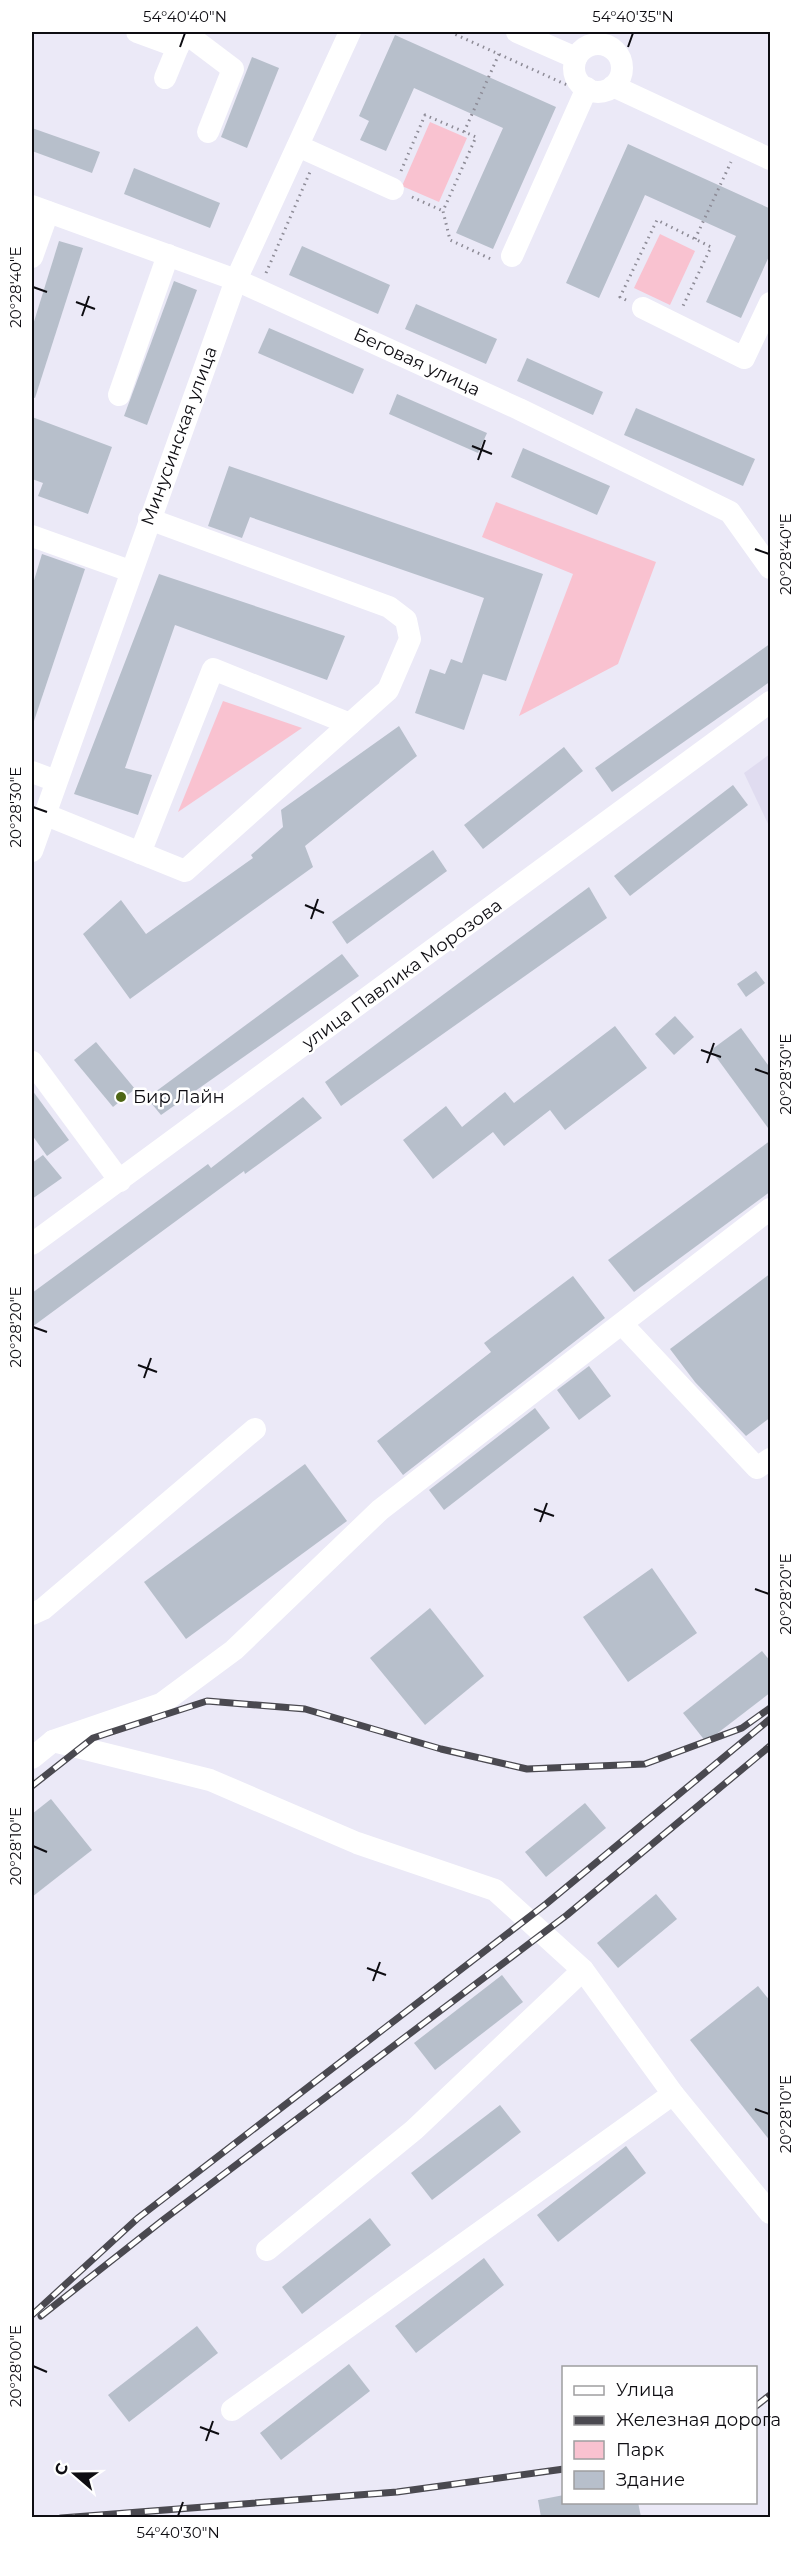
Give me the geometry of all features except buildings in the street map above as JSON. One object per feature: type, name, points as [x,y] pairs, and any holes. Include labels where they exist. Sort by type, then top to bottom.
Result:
[{"type":"street","points":[[137,32],[182,37],[233,69],[208,132]]},
{"type":"street","name":"Минусинская улица","points":[[32,851],[130,571],[236,280],[350,32]]},
{"type":"street","points":[[517,32],[576,58]]},
{"type":"street","points":[[505,259],[578,89],[578,80],[574,72],[576,58],[599,35],[613,50],[621,64],[621,72],[613,86],[598,92],[578,89]]},
{"type":"street","points":[[165,78],[182,37]]},
{"type":"street","points":[[613,86],[771,159]]},
{"type":"street","points":[[298,146],[393,189]]},
{"type":"street","points":[[32,257],[40,209]]},
{"type":"street","name":"Беговая улица","points":[[40,209],[236,280],[519,408],[730,512],[771,568]]},
{"type":"street","points":[[119,395],[168,255]]},
{"type":"street","points":[[644,308],[744,358],[771,303]]},
{"type":"street","points":[[44,814],[185,872],[388,690],[410,639],[406,620],[389,607],[149,519]]},
{"type":"street","points":[[32,536],[130,571]]},
{"type":"street","points":[[140,853],[213,669],[350,723]]},
{"type":"street","name":"улица Павлика Морозова","points":[[32,1244],[771,702]]},
{"type":"street","points":[[32,772],[56,781]]},
{"type":"street","points":[[32,1062],[120,1181]]},
{"type":"street","points":[[32,1758],[53,1741],[161,1704],[234,1650],[380,1510],[771,1209]]},
{"type":"street","points":[[622,1324],[757,1468],[771,1459]]},
{"type":"street","points":[[32,1614],[43,1608],[255,1429]]},
{"type":"street","points":[[53,1741],[210,1780],[357,1844],[495,1890],[583,1970],[673,2094],[771,2213]]},
{"type":"street","points":[[267,2250],[414,2130],[583,1970]]},
{"type":"street","points":[[232,2410],[673,2094]]},
{"type":"path","points":[[450,32],[578,89]]},
{"type":"path","points":[[464,132],[499,53]]},
{"type":"path","points":[[443,211],[393,189],[425,115],[476,137],[443,211],[450,240],[505,259]]},
{"type":"path","points":[[695,239],[740,144]]},
{"type":"path","points":[[644,308],[620,297],[657,220],[711,247],[674,324]]},
{"type":"shaded area","points":[[770,754],[770,828],[744,773]]},
{"type":"green space","points":[[430,122],[467,138],[439,202],[402,186]]},
{"type":"green space","points":[[660,234],[695,251],[670,305],[634,288]]},
{"type":"green space","points":[[496,502],[656,562],[618,664],[519,716],[573,574],[482,537]]},
{"type":"green space","points":[[223,701],[302,728],[178,812]]},
{"type":"railway","points":[[32,1786],[93,1738],[207,1701],[305,1709],[441,1749],[527,1769],[645,1764],[742,1728],[770,1708]]},
{"type":"railway","points":[[32,2315],[138,2218],[546,1904],[770,1719]]},
{"type":"railway","points":[[41,2316],[163,2220],[567,1915],[770,1746]]},
{"type":"railway","points":[[757,2405],[770,2395]]},
{"type":"railway","points":[[61,2518],[397,2492],[562,2469]]},
{"type":"place","name":"Бир Лайн","points":[[121,1097]]}]
